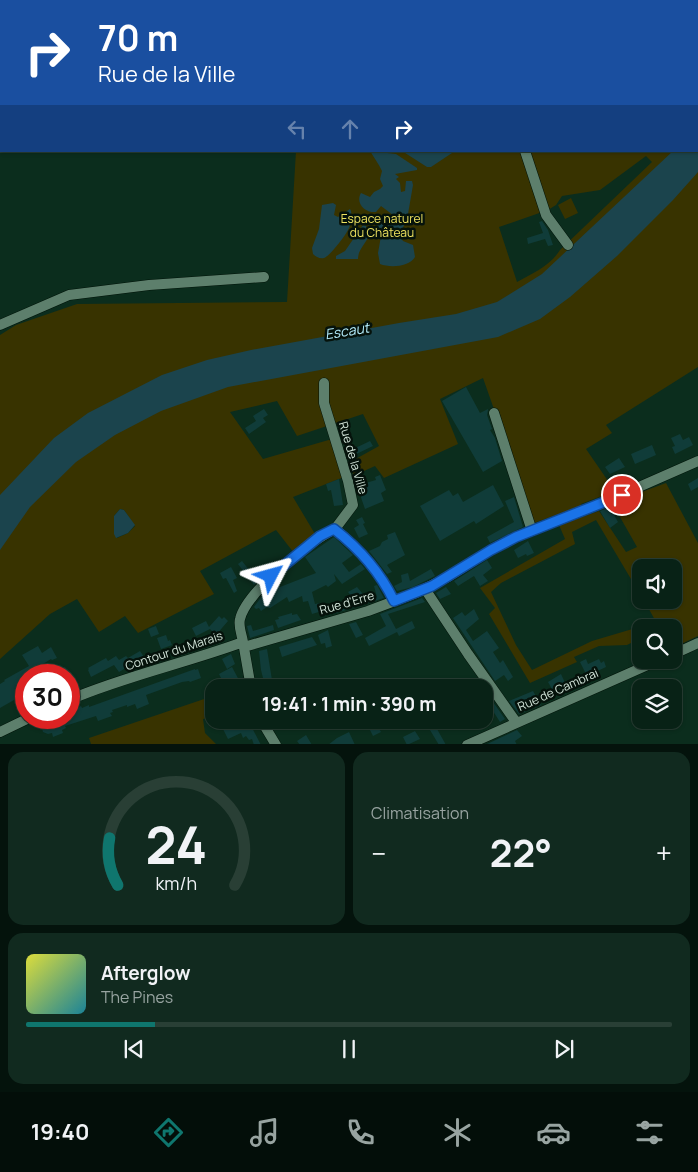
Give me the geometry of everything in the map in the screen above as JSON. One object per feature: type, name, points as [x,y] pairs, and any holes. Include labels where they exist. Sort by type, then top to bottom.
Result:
[{"type":"street","points":[[525,152],[546,215],[568,245]]},
{"type":"street","points":[[0,325],[69,295],[149,284],[264,277]]},
{"type":"street","name":"Rue de la Ville","points":[[324,383],[324,403],[348,480],[353,505],[334,529]]},
{"type":"street","points":[[494,413],[532,531]]},
{"type":"street","name":"Rue d'Erre","points":[[244,644],[368,611],[425,589],[491,550],[698,461]]},
{"type":"street","points":[[250,679],[239,622],[243,610],[271,576],[320,536],[334,529],[353,544],[372,564],[394,601]]},
{"type":"street","points":[[425,589],[516,722]]},
{"type":"street","points":[[682,650],[698,643]]},
{"type":"street","name":"Contour du Marais","points":[[80,695],[244,644]]},
{"type":"street","name":"Rue de Cambrai","points":[[467,744],[638,669]]},
{"type":"street","points":[[0,732],[15,725]]},
{"type":"street","points":[[266,729],[276,744]]},
{"type":"green space","name":"Espace naturel du Château","points":[[296,152],[698,152],[698,367],[606,425],[612,433],[586,449],[615,491],[534,523],[483,378],[440,399],[458,444],[384,478],[375,466],[353,476],[352,461],[379,446],[363,414],[297,436],[277,401],[230,412],[263,459],[332,439],[344,477],[293,497],[315,534],[294,553],[276,530],[200,571],[214,594],[138,633],[125,616],[99,632],[77,599],[50,614],[0,659],[0,335],[16,325],[77,304],[287,302]],"holes":[[[646,156],[652,162],[556,256],[541,269],[517,282],[499,227],[548,210],[556,205],[562,196],[600,190]],[[120,509],[124,510],[135,526],[128,533],[117,538],[114,531],[114,516]]]},
{"type":"green space","points":[[571,198],[578,213],[565,219],[558,205]]},
{"type":"green space","points":[[666,483],[698,543],[698,636],[682,644],[682,619],[654,619],[649,609],[682,609],[682,559],[632,559],[632,581],[596,520],[572,532],[575,544],[501,583],[491,592],[516,645],[532,670],[592,641],[632,629],[632,642],[627,645],[599,646],[574,657],[577,662],[530,683],[489,614],[495,608],[480,588],[565,539],[559,525],[599,511],[626,552],[637,547],[612,503]]},
{"type":"green space","points":[[205,699],[205,719],[203,719],[205,733],[216,744],[91,744],[89,738]]},
{"type":"water","points":[[371,152],[396,154],[417,168],[417,170],[395,174],[399,177],[396,179],[400,183],[401,192],[405,191],[406,181],[412,181],[413,185],[408,214],[400,236],[403,241],[413,245],[415,257],[404,265],[389,266],[380,264],[378,253],[381,236],[376,221],[381,218],[389,221],[393,215],[381,206],[376,212],[372,212],[360,204],[359,197],[361,193],[370,197],[383,186],[380,179],[382,171]]},
{"type":"water","points":[[404,152],[454,152],[431,167],[427,167]]},
{"type":"water","points":[[672,152],[698,152],[698,172],[673,200],[617,256],[570,297],[540,319],[498,337],[228,387],[161,411],[115,435],[76,462],[30,507],[0,550],[0,495],[54,438],[88,413],[162,375],[207,360],[251,350],[456,314],[497,302],[542,274]]},
{"type":"water","points":[[333,203],[336,205],[334,215],[338,217],[350,209],[351,223],[341,241],[327,256],[320,258],[313,254],[312,248],[319,229],[322,205]]},
{"type":"water","points":[[363,225],[366,226],[369,235],[359,252],[358,259],[336,259],[336,256],[345,251]]},
{"type":"water","points":[[120,509],[124,510],[135,525],[128,533],[116,538],[114,534],[114,516]]},
{"type":"building","points":[[542,221],[548,230],[553,245],[548,246],[545,239],[528,244],[527,238],[543,233],[539,222]]},
{"type":"building","points":[[466,387],[480,413],[488,409],[487,415],[492,429],[490,430],[495,438],[502,461],[483,472],[442,401]]},
{"type":"building","points":[[264,409],[268,415],[263,418],[266,422],[249,434],[245,428],[256,421],[253,416]]},
{"type":"building","points":[[680,434],[683,440],[689,437],[693,445],[675,454],[672,447],[675,446],[671,438]]},
{"type":"building","points":[[370,441],[373,446],[350,457],[347,452]]},
{"type":"building","points":[[652,445],[656,455],[635,464],[631,454]]},
{"type":"building","points":[[619,458],[625,467],[610,474],[605,467]]},
{"type":"building","points":[[380,475],[386,490],[381,493],[384,501],[365,509],[358,489],[363,487],[362,484],[376,480],[375,477]]},
{"type":"building","points":[[698,478],[698,487],[691,491],[688,484]]},
{"type":"building","points":[[339,479],[343,505],[334,506],[331,490],[328,491],[326,484]]},
{"type":"building","points":[[493,485],[504,506],[476,524],[474,521],[440,541],[420,506],[449,490],[453,496],[458,493],[463,502]]},
{"type":"building","points":[[514,497],[523,527],[490,543],[487,537],[514,522],[505,501]]},
{"type":"building","points":[[613,506],[617,514],[614,515],[618,522],[610,528],[600,511]]},
{"type":"building","points":[[362,517],[368,534],[359,538],[354,528],[359,525],[356,520]]},
{"type":"building","points":[[395,532],[405,555],[387,565],[392,572],[387,574],[369,551],[380,546],[382,542],[388,539],[387,535]]},
{"type":"building","points":[[334,537],[353,555],[342,563],[349,572],[361,564],[365,569],[342,584],[334,574],[336,581],[328,587],[326,585],[312,592],[315,604],[320,603],[322,611],[312,614],[308,601],[303,602],[302,596],[289,602],[287,597],[270,608],[267,607],[261,611],[259,608],[256,609],[254,607],[262,596],[279,585],[280,587],[316,573],[305,557]]},
{"type":"building","points":[[528,541],[534,553],[518,558],[514,550]]},
{"type":"building","points":[[487,560],[492,568],[483,575],[488,581],[480,586],[474,576],[458,586],[454,581]]},
{"type":"building","points":[[242,561],[258,581],[254,585],[238,564]]},
{"type":"building","points":[[231,567],[237,578],[233,580],[237,591],[234,593],[226,578],[223,579],[220,573]]},
{"type":"building","points":[[431,569],[435,576],[413,587],[397,591],[394,586],[402,582],[401,575],[408,573],[410,581]]},
{"type":"building","points":[[377,585],[384,598],[333,614],[331,606],[342,603],[343,606],[357,603],[348,592],[357,587],[368,600],[377,597],[374,586]]},
{"type":"building","points":[[446,587],[451,594],[440,599],[436,593]]},
{"type":"building","points":[[422,598],[425,602],[388,614],[396,629],[412,621],[415,628],[399,636],[397,632],[369,646],[365,638],[386,626],[380,614]]},
{"type":"building","points":[[474,609],[479,619],[466,630],[473,641],[487,631],[499,648],[493,652],[500,663],[503,660],[513,677],[508,681],[504,675],[495,681],[453,618],[462,612],[465,616]]},
{"type":"building","points":[[292,613],[292,615],[297,614],[301,620],[278,628],[275,620],[279,619],[278,617]]},
{"type":"building","points":[[219,616],[222,619],[224,617],[228,621],[216,635],[210,629],[196,636],[192,628],[206,621],[209,627]]},
{"type":"building","points":[[356,622],[363,635],[356,638],[349,624]]},
{"type":"building","points":[[251,625],[253,631],[273,625],[274,630],[250,638],[247,626]]},
{"type":"building","points":[[156,626],[159,634],[151,637],[148,629]]},
{"type":"building","points":[[328,630],[332,646],[326,648],[325,643],[321,644],[318,635]]},
{"type":"building","points":[[166,635],[172,645],[161,649],[157,638]]},
{"type":"building","points":[[312,637],[317,645],[282,657],[279,647]]},
{"type":"building","points":[[38,646],[42,653],[51,647],[57,658],[43,664],[28,664],[22,655]]},
{"type":"building","points":[[267,649],[272,679],[263,679],[259,651]]},
{"type":"building","points":[[140,651],[144,657],[119,672],[114,665],[91,677],[88,668],[106,658],[108,661],[116,656],[119,660],[126,656],[128,658]]},
{"type":"building","points":[[231,654],[235,664],[227,669],[222,659]]},
{"type":"building","points":[[586,659],[588,664],[599,659],[601,663],[604,661],[606,667],[587,676],[580,662]]},
{"type":"building","points":[[232,667],[238,679],[222,679],[219,674]]},
{"type":"building","points":[[195,669],[198,669],[201,678],[190,682],[182,682],[146,695],[149,704],[137,709],[135,704],[127,707],[127,705],[112,710],[113,712],[110,713],[112,716],[98,721],[96,716],[80,721],[80,706],[82,708],[89,705],[89,707]]},
{"type":"building","points":[[15,674],[15,699],[0,708],[0,684]]},
{"type":"building","points":[[561,674],[566,685],[553,691],[548,682]]},
{"type":"building","points":[[533,691],[541,705],[519,714],[509,701]]},
{"type":"building","points":[[493,702],[505,719],[500,722],[493,711]]},
{"type":"building","points":[[42,729],[64,729],[62,730],[63,733],[53,737],[52,733],[43,732]]},
{"type":"building","points":[[223,729],[253,729],[260,744],[254,744],[252,739],[249,740],[246,736],[243,738],[241,733],[228,739]]},
{"type":"building","points":[[370,729],[379,729],[381,732],[373,736]]},
{"type":"building","points":[[429,729],[437,729],[445,744],[438,744]]},
{"type":"building","points":[[517,730],[522,736],[515,741],[516,744],[487,744]]},
{"type":"building","points":[[415,731],[420,739],[406,744],[403,737]]},
{"type":"building","points":[[349,732],[355,744],[329,744]]},
{"type":"building","points":[[306,735],[311,744],[299,744],[297,741]]},
{"type":"route","points":[[271,576],[320,536],[334,529],[353,544],[372,564],[394,601],[432,586],[516,537],[622,495]]},
{"type":"water label","name":"Escaut","points":[[347,331]]}]
